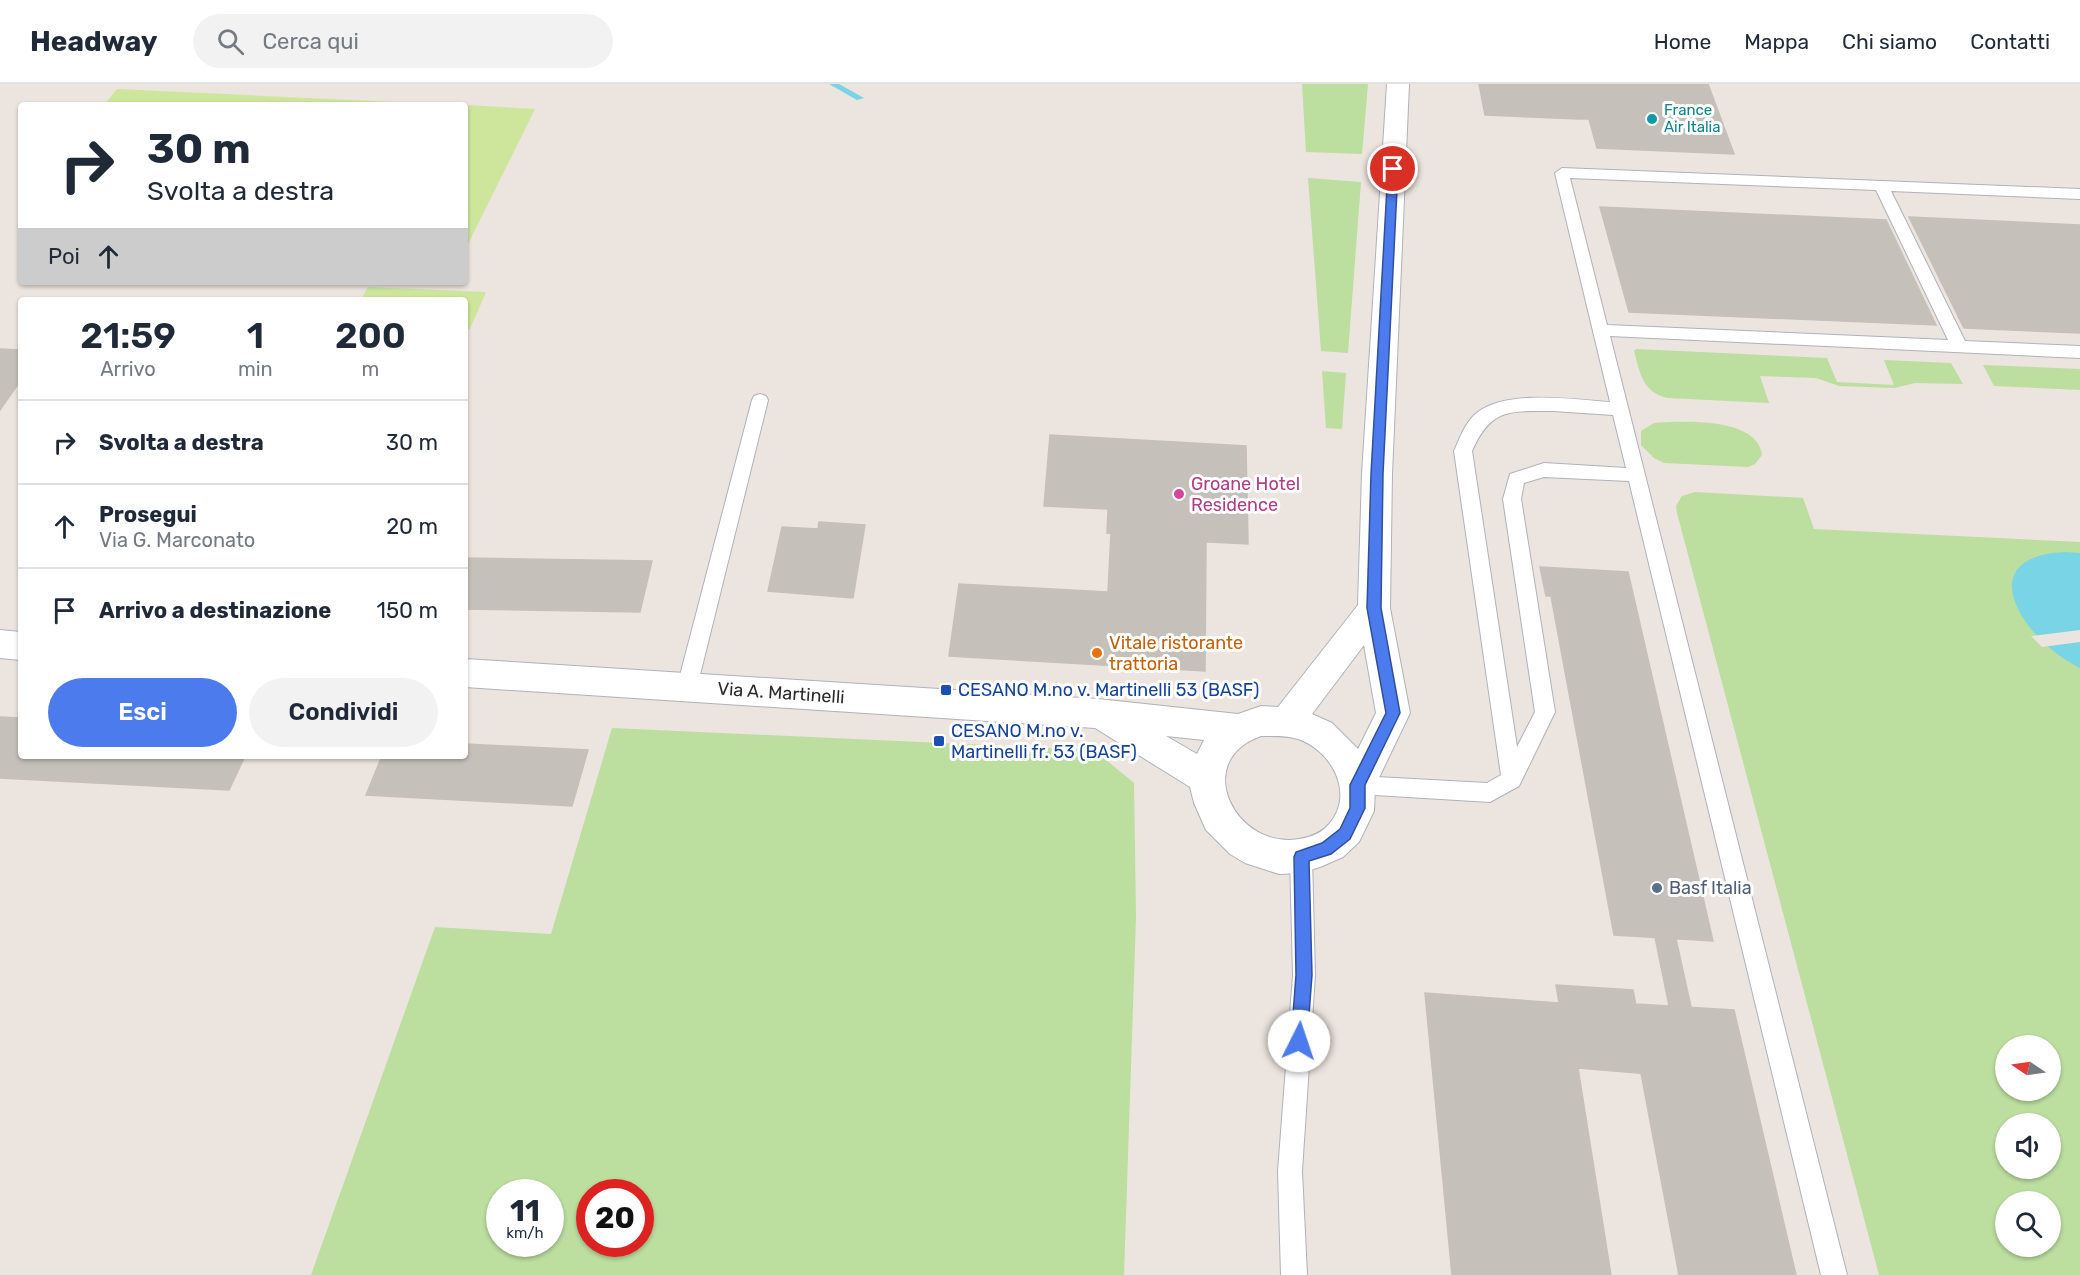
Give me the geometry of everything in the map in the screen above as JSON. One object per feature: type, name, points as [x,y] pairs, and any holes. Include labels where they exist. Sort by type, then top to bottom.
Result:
[{"type":"street","points":[[1358,785],[1393,713],[1374,608],[1377,474],[1398,84]]},
{"type":"street","points":[[1287,721],[1374,608]]},
{"type":"street","points":[[0,644],[18,646]]},
{"type":"street","name":"Via A. Martinelli","points":[[468,674],[1098,714],[1238,729]]},
{"type":"street","name":"Via A. Martinelli","points":[[1098,714],[1206,778]]},
{"type":"street","points":[[1261,721],[1287,721],[1310,728],[1332,742],[1349,762],[1358,785],[1358,808],[1345,834],[1326,849],[1301,857],[1274,856],[1242,842],[1222,824],[1210,802],[1206,778],[1209,764],[1220,744],[1238,729],[1261,721]]},
{"type":"lane","points":[[1834,1275],[1562,173],[2080,194]]},
{"type":"lane","points":[[1881,186],[1959,346]]},
{"type":"lane","points":[[1602,330],[2080,352]]},
{"type":"lane","points":[[687,687],[760,400]]},
{"type":"lane","points":[[1512,779],[1463,451],[1472,430],[1488,413],[1521,405],[1620,409]]},
{"type":"lane","points":[[1358,785],[1490,793],[1512,779],[1545,712],[1512,499],[1516,479],[1544,470],[1636,475]]},
{"type":"lane","points":[[1294,1275],[1290,1171],[1304,975],[1301,857]]},
{"type":"green space","points":[[1302,84],[1368,84],[1362,154],[1306,152]]},
{"type":"green space","points":[[117,89],[396,102],[106,102]]},
{"type":"green space","points":[[468,105],[535,109],[468,244]]},
{"type":"green space","points":[[1308,178],[1361,182],[1348,353],[1321,351]]},
{"type":"green space","points":[[368,287],[486,292],[470,329],[468,329],[468,297],[363,297]]},
{"type":"green space","points":[[1636,349],[1827,358],[1837,382],[1894,385],[1884,360],[1951,363],[1963,384],[1915,383],[1895,388],[1839,386],[1816,378],[1760,376],[1769,403],[1668,398],[1653,392],[1644,381],[1634,351]]},
{"type":"green space","points":[[1983,365],[2080,369],[2080,390],[1994,386]]},
{"type":"green space","points":[[1322,371],[1346,373],[1342,429],[1326,428]]},
{"type":"green space","points":[[1699,422],[1733,428],[1747,434],[1757,443],[1762,455],[1755,464],[1748,467],[1664,463],[1654,458],[1641,445],[1641,431],[1654,423]]},
{"type":"green space","points":[[1695,492],[1803,498],[1814,529],[2080,542],[2080,1275],[1879,1275],[1676,506],[1682,496]]},
{"type":"green space","points":[[612,728],[1094,750],[1134,783],[1136,917],[1124,1275],[311,1275],[435,927],[551,934]]},
{"type":"water","points":[[2066,552],[2080,553],[2080,668],[2060,656],[2025,621],[2015,602],[2012,584],[2018,568],[2036,557]]},
{"type":"pier","points":[[2080,630],[2080,642],[2042,647],[2031,636]]},
{"type":"building","points":[[1479,84],[1568,84],[1578,119],[1485,115]]},
{"type":"building","name":"France Air Italia","points":[[1568,84],[1708,84],[1734,154],[1597,148],[1589,119],[1578,119]]},
{"type":"building","points":[[1600,207],[1886,220],[1936,325],[1629,312]]},
{"type":"building","points":[[1909,217],[2080,225],[2080,333],[1964,328]]},
{"type":"building","points":[[0,349],[18,350],[18,384],[0,410]]},
{"type":"building","points":[[1050,435],[1246,446],[1248,544],[1107,533],[1108,509],[1044,506]]},
{"type":"building","points":[[819,522],[865,525],[853,598],[768,591],[782,527],[818,529]]},
{"type":"building","points":[[1111,533],[1191,538],[1191,541],[1206,542],[1205,671],[949,656],[959,584],[1108,592]]},
{"type":"building","points":[[468,558],[652,561],[640,612],[468,609]]},
{"type":"building","points":[[1540,567],[1628,572],[1713,941],[1614,935],[1551,596],[1546,596]]},
{"type":"building","points":[[0,717],[18,718],[18,759],[244,759],[229,790],[0,778]]},
{"type":"building","points":[[468,744],[588,750],[572,806],[366,795],[381,759],[468,759]]},
{"type":"building","points":[[1655,937],[1676,939],[1691,1007],[1669,1006]]},
{"type":"building","points":[[1556,985],[1633,990],[1649,1074],[1578,1068],[1611,1275],[1452,1275],[1425,993],[1559,1003]]},
{"type":"building","points":[[1636,1004],[1734,1010],[1796,1275],[1679,1275],[1641,1073],[1649,1074]]},
{"type":"waterway","points":[[833,84],[860,98]]},
{"type":"place","name":"France Air Italia","points":[[1652,119]]},
{"type":"place","name":"Groane Hotel Residence","points":[[1179,494]]},
{"type":"place","name":"Vitale ristorante trattoria","points":[[1097,653]]},
{"type":"place","name":"CESANO M.no v. Martinelli 53 (BASF)","points":[[946,690]]},
{"type":"place","name":"CESANO M.no v. Martinelli fr. 53 (BASF)","points":[[939,741]]},
{"type":"place","name":"Basf Italia","points":[[1657,888]]},
{"type":"route","points":[[1299,1041],[1304,975],[1301,857],[1326,849],[1345,834],[1358,808],[1358,785],[1393,713],[1374,608],[1377,474],[1393,169]]}]
